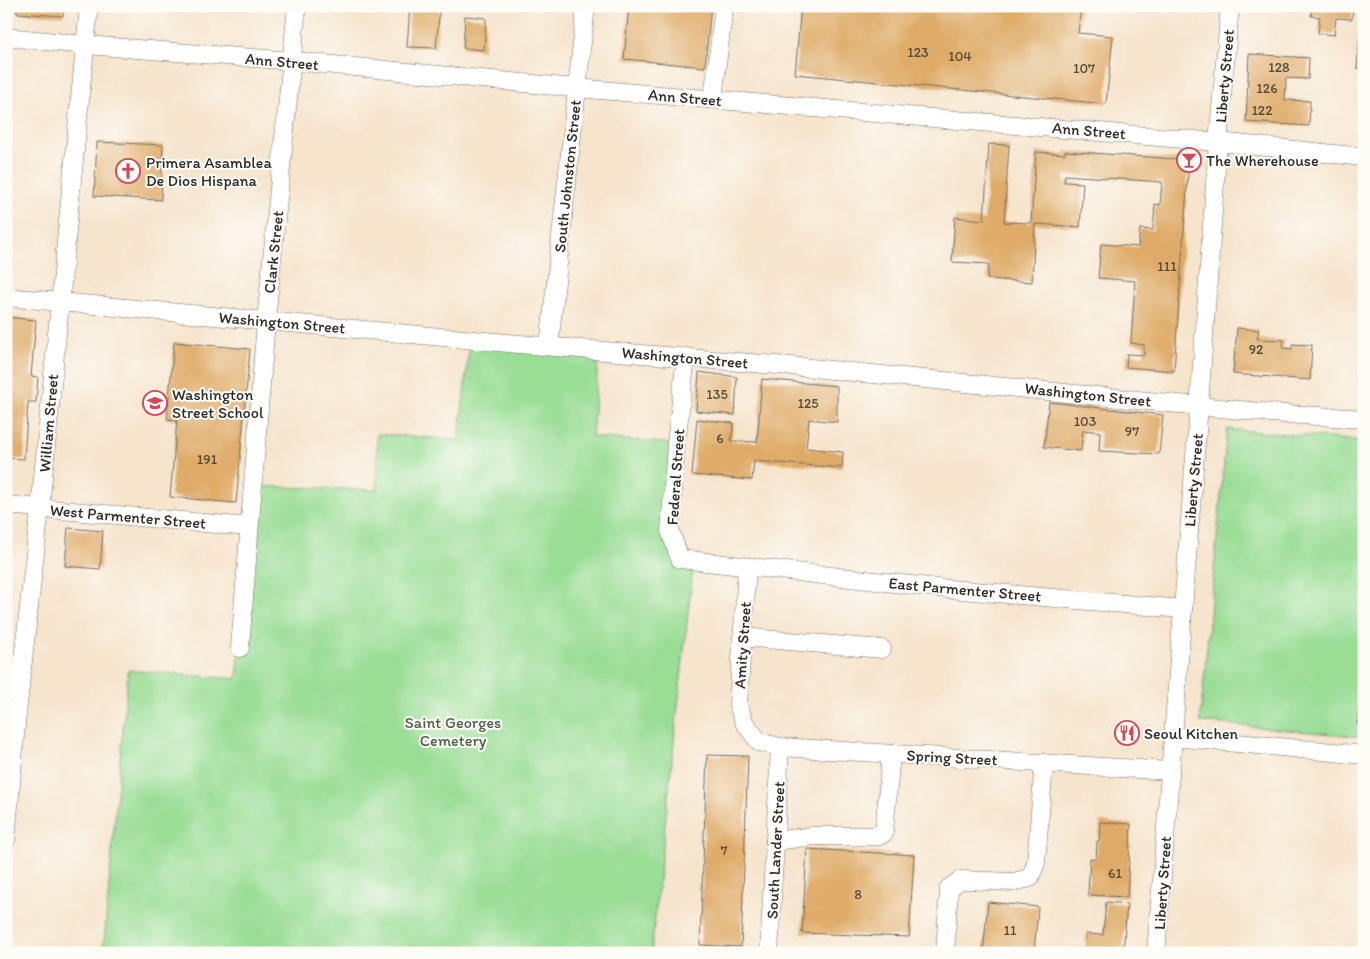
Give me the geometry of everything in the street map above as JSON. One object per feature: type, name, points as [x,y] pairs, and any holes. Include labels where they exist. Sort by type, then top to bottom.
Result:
[{"type":"street","name":"William Street","points":[[6,840],[12,714],[40,508],[89,6]]},
{"type":"street","name":"Clark Street","points":[[240,648],[266,321],[297,6]]},
{"type":"street","name":"South Johnston Street","points":[[549,346],[586,6]]},
{"type":"street","points":[[712,99],[724,6]]},
{"type":"street","name":"Liberty Street","points":[[1156,953],[1230,6]]},
{"type":"street","name":"Ann Street","points":[[6,37],[576,88],[1218,142],[1364,157]]},
{"type":"street","name":"Washington Street","points":[[6,297],[810,368],[1271,413],[1364,419]]},
{"type":"street","name":"Federal Street","points":[[686,357],[676,444],[670,531],[680,559],[747,567]]},
{"type":"street","name":"West Parmenter Street","points":[[6,505],[249,527]]},
{"type":"street","name":"East Parmenter Street","points":[[747,567],[938,588],[1183,609]]},
{"type":"street","name":"Amity Street","points":[[744,722],[738,706],[747,567]]},
{"type":"street","points":[[742,637],[882,648]]},
{"type":"street","name":"Spring Street","points":[[744,722],[759,742],[780,747],[1170,770]]},
{"type":"street","points":[[1173,737],[1364,755]]},
{"type":"street","name":"South Lander Street","points":[[769,953],[780,747]]},
{"type":"street","points":[[775,841],[814,836],[879,836],[884,833],[891,754]]},
{"type":"street","points":[[945,953],[949,888],[961,880],[1013,882],[1030,878],[1036,863],[1044,763]]},
{"type":"green space","name":"Saint Georges Cemetery","points":[[470,339],[599,350],[592,437],[676,444],[670,531],[694,558],[651,953],[103,953],[128,670],[237,679],[253,486],[377,490],[377,434],[459,440]]},
{"type":"green space","points":[[1227,429],[1364,441],[1364,737],[1200,722]]},
{"type":"building","points":[[17,6],[64,6],[63,16],[17,13]]},
{"type":"building","points":[[410,6],[440,6],[436,48],[407,47]]},
{"type":"building","points":[[629,6],[711,6],[705,67],[624,59]]},
{"type":"building","points":[[801,6],[1081,6],[1078,33],[1113,36],[1106,104],[795,74]]},
{"type":"building","points":[[1312,6],[1353,6],[1352,19],[1336,18],[1334,35],[1318,33],[1320,17],[1311,16]]},
{"type":"building","points":[[1362,7],[1364,7],[1364,69],[1357,68]]},
{"type":"building","points":[[465,16],[486,18],[484,50],[463,48]]},
{"type":"building","points":[[1249,54],[1309,58],[1308,79],[1286,78],[1285,100],[1310,101],[1309,126],[1246,122]]},
{"type":"building","name":"Primera Asamblea De Dios Hispana","points":[[97,142],[163,145],[161,200],[94,196]]},
{"type":"building","points":[[989,144],[1009,145],[1004,222],[1031,223],[1036,152],[1065,154],[1065,151],[1189,160],[1174,371],[1126,367],[1127,354],[1144,355],[1144,345],[1131,343],[1135,281],[1098,278],[1101,244],[1138,247],[1140,229],[1153,230],[1155,204],[1160,205],[1162,182],[1065,175],[1064,182],[1083,183],[1080,227],[1035,224],[1032,282],[987,279],[989,264],[952,262],[955,217],[984,220]]},
{"type":"building","points":[[6,317],[36,320],[31,376],[38,377],[36,402],[28,402],[24,459],[6,458]]},
{"type":"building","points":[[1237,328],[1259,330],[1257,339],[1284,340],[1283,348],[1292,349],[1292,344],[1312,345],[1310,380],[1233,374]]},
{"type":"building","points":[[174,342],[250,349],[236,503],[170,497],[177,420],[167,419]]},
{"type":"building","points":[[699,372],[737,377],[735,415],[696,411]]},
{"type":"building","points":[[762,379],[837,386],[837,422],[809,419],[806,448],[843,452],[842,468],[754,461],[752,480],[692,475],[697,419],[734,423],[731,441],[757,442]]},
{"type":"building","points":[[1049,402],[1163,415],[1159,454],[1099,451],[1100,432],[1083,430],[1081,451],[1044,447]]},
{"type":"building","points":[[68,528],[103,531],[100,569],[65,566]]},
{"type":"building","points":[[1360,697],[1364,697],[1364,725],[1357,724]]},
{"type":"building","points":[[707,755],[748,756],[741,947],[700,945]]},
{"type":"building","points":[[1100,822],[1131,824],[1127,897],[1088,895],[1090,858],[1096,859]]},
{"type":"building","points":[[807,849],[914,855],[909,937],[802,933]]},
{"type":"building","points":[[988,902],[1038,907],[1034,953],[983,953]]},
{"type":"building","points":[[1106,902],[1127,904],[1123,953],[1085,953],[1086,934],[1103,935]]},
{"type":"place","name":"The Wherehouse","points":[[1189,160]]},
{"type":"place","name":"Primera Asamblea De Dios Hispana","points":[[128,171]]},
{"type":"place","name":"Washington Street School","points":[[155,403]]},
{"type":"place","name":"Seoul Kitchen","points":[[1127,733]]}]
